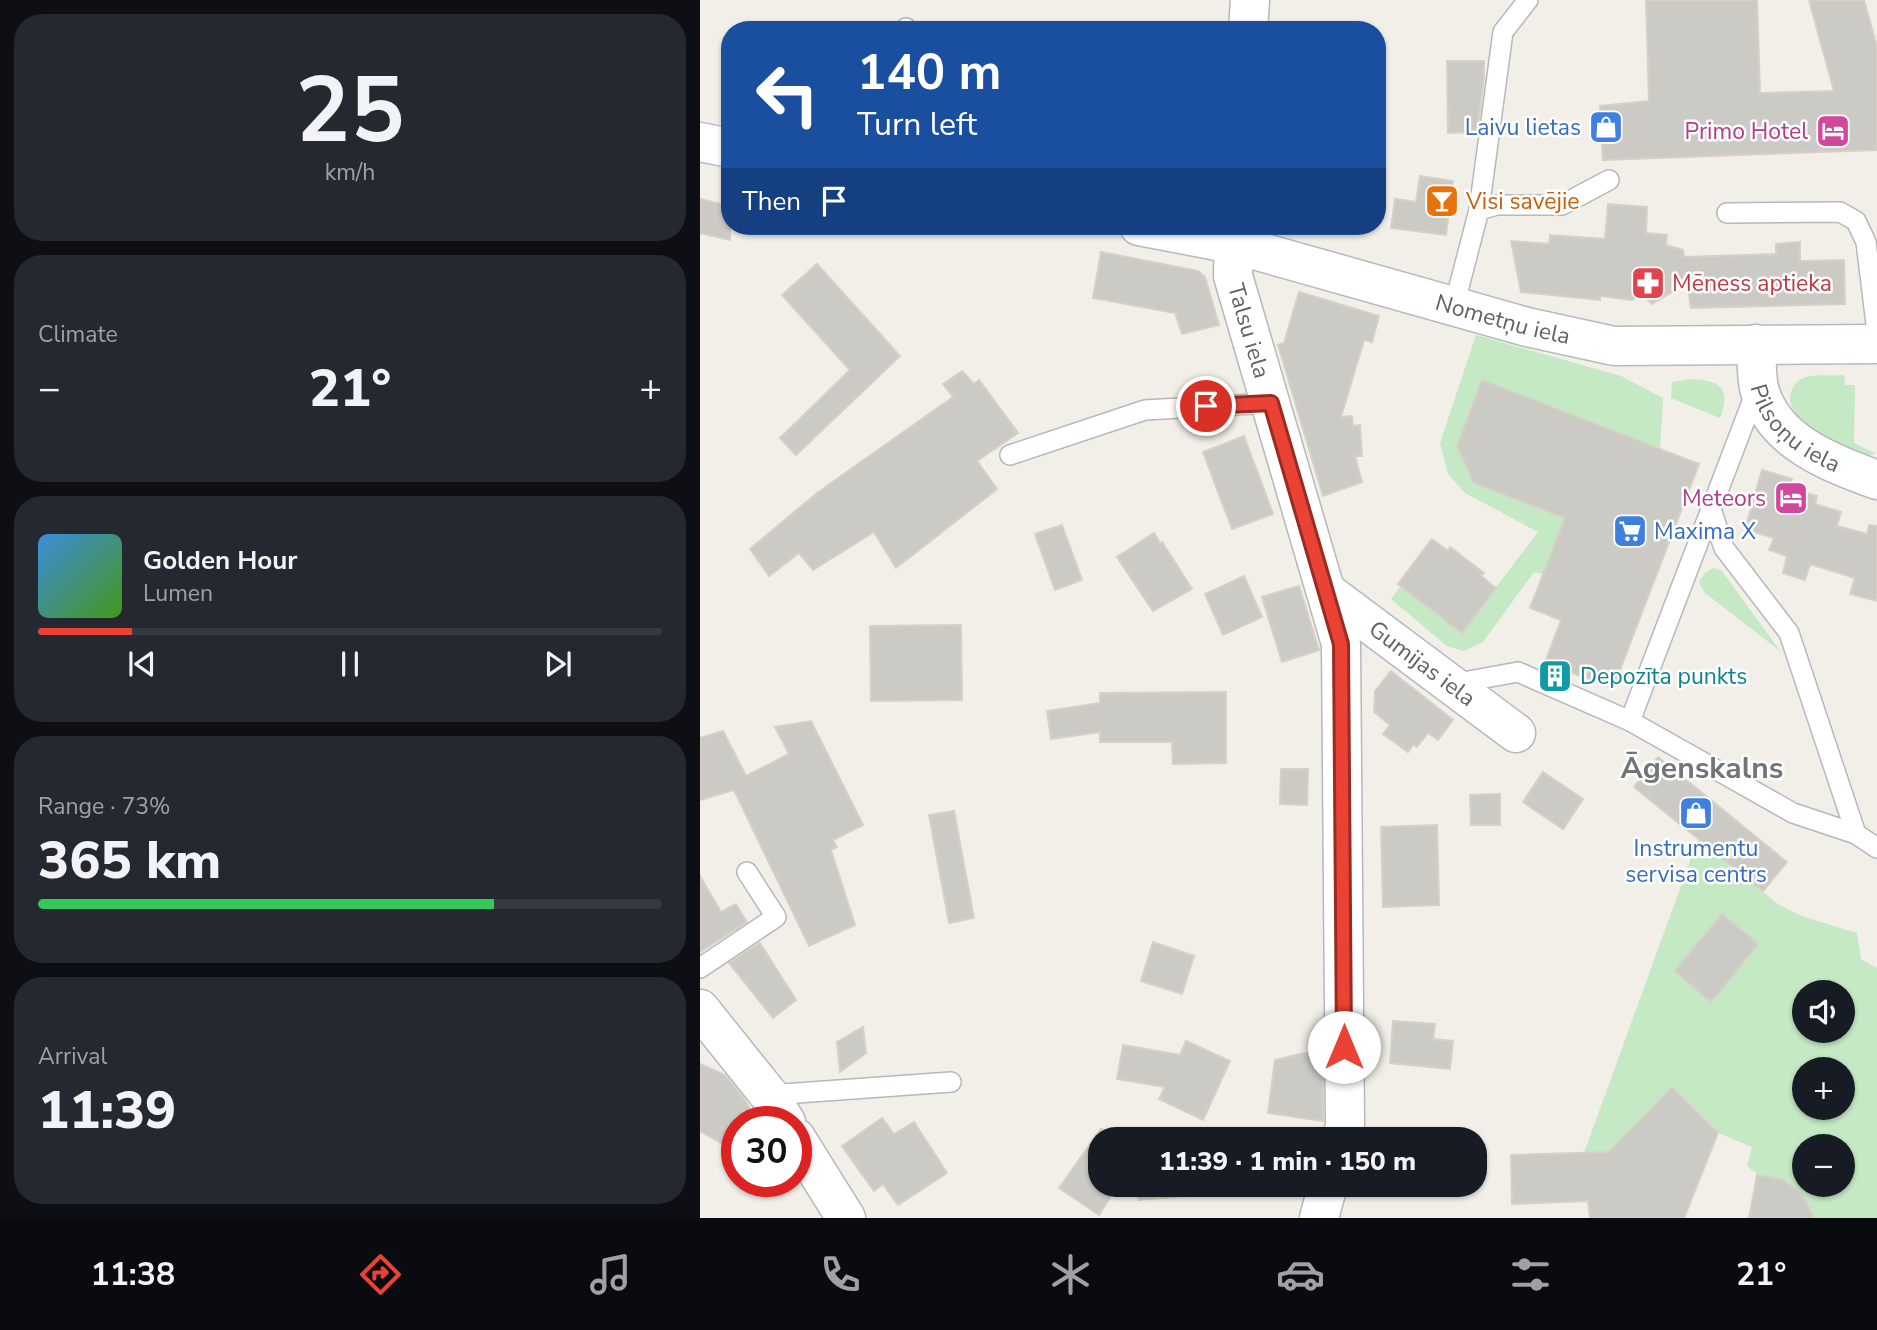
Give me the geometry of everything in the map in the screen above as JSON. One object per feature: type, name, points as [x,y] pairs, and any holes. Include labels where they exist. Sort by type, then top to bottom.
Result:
[{"type":"street","points":[[1249,21],[1250,0]]},
{"type":"street","points":[[700,142],[721,146]]},
{"type":"street","name":"Nometņu iela","points":[[1234,235],[1454,306],[1527,327],[1614,346],[1877,344]]},
{"type":"street","name":"Talsu iela","points":[[1234,235],[1234,276],[1341,644],[1345,1127]]},
{"type":"street","name":"Pilsoņu iela","points":[[1756,345],[1759,386],[1767,410],[1776,424],[1793,439],[1842,467],[1877,480]]},
{"type":"street","name":"Gumijas iela","points":[[1327,592],[1451,685],[1505,731]]},
{"type":"street","points":[[700,1009],[775,1106]]},
{"type":"street","points":[[812,1164],[846,1218]]},
{"type":"street","points":[[1319,1218],[1325,1197]]},
{"type":"lane","points":[[1454,306],[1479,210],[1503,32],[1528,0]]},
{"type":"lane","points":[[1479,210],[1497,205],[1562,205],[1609,180]]},
{"type":"lane","points":[[1727,213],[1840,212],[1856,221],[1866,242],[1877,332]]},
{"type":"lane","points":[[1630,721],[1759,386]]},
{"type":"lane","points":[[1010,455],[1145,410],[1271,403]]},
{"type":"lane","points":[[1711,509],[1724,548],[1789,633],[1856,834]]},
{"type":"lane","points":[[1451,685],[1518,672],[1630,721],[1793,813],[1856,834],[1877,848]]},
{"type":"lane","points":[[700,968],[776,917],[747,872]]},
{"type":"lane","points":[[790,1106],[951,1082]]},
{"type":"green space","points":[[1476,335],[1621,376],[1663,398],[1660,449],[1565,518],[1543,574],[1534,572],[1483,642],[1464,651],[1447,646],[1391,599],[1406,579],[1462,632],[1538,532],[1465,493],[1448,474],[1440,443]]},
{"type":"green space","points":[[1844,375],[1845,385],[1855,385],[1854,443],[1875,453],[1869,457],[1818,432],[1796,413],[1790,403],[1792,389],[1801,379]]},
{"type":"green space","points":[[1693,379],[1711,382],[1721,388],[1724,400],[1720,418],[1671,398],[1672,382]]},
{"type":"green space","points":[[1714,568],[1722,571],[1780,651],[1704,592],[1699,582],[1705,573]]},
{"type":"green space","points":[[1698,839],[1778,904],[1801,916],[1857,933],[1861,959],[1877,968],[1877,1218],[1814,1218],[1747,1166],[1752,1147],[1718,1133],[1672,1088],[1585,1176],[1584,1153]]},
{"type":"building","points":[[1646,0],[1757,0],[1760,93],[1834,91],[1809,0],[1864,0],[1877,47],[1877,150],[1603,160],[1600,106],[1649,101]]},
{"type":"building","points":[[1447,61],[1484,61],[1477,132],[1448,133]]},
{"type":"building","points":[[1420,176],[1453,181],[1446,235],[1391,228],[1395,199],[1416,202]]},
{"type":"building","points":[[700,199],[721,204],[721,235],[730,235],[730,240],[700,233]]},
{"type":"building","points":[[1608,204],[1647,207],[1646,233],[1667,235],[1666,245],[1683,250],[1684,257],[1776,254],[1776,244],[1800,242],[1800,261],[1844,260],[1845,304],[1691,308],[1687,283],[1652,304],[1641,294],[1632,300],[1600,296],[1600,300],[1521,292],[1511,241],[1549,244],[1550,235],[1605,239]]},
{"type":"building","points":[[1101,252],[1198,271],[1205,277],[1219,325],[1182,334],[1175,313],[1093,298]]},
{"type":"building","points":[[817,264],[900,356],[796,455],[780,438],[850,370],[782,295]]},
{"type":"building","points":[[1299,292],[1379,316],[1372,342],[1364,340],[1341,417],[1352,416],[1353,426],[1360,425],[1362,456],[1355,456],[1362,482],[1323,496],[1278,345],[1284,343]]},
{"type":"building","points":[[962,371],[974,384],[979,380],[1018,433],[977,461],[997,489],[896,568],[874,532],[813,570],[799,553],[769,576],[750,549],[817,493],[953,397],[943,384]]},
{"type":"building","points":[[1482,380],[1699,464],[1613,688],[1570,672],[1567,680],[1545,670],[1545,663],[1561,620],[1530,608],[1565,518],[1474,483],[1457,446]]},
{"type":"building","points":[[1244,436],[1273,514],[1232,529],[1203,452]]},
{"type":"building","points":[[1762,470],[1792,479],[1789,488],[1817,496],[1815,504],[1841,512],[1837,526],[1867,534],[1869,525],[1877,526],[1877,601],[1850,594],[1855,578],[1810,564],[1805,580],[1783,573],[1787,556],[1769,550],[1774,538],[1745,529]]},
{"type":"building","points":[[1062,525],[1082,580],[1055,590],[1035,534]]},
{"type":"building","points":[[1154,533],[1192,589],[1153,611],[1117,557]]},
{"type":"building","points":[[1432,539],[1448,551],[1450,547],[1484,573],[1481,576],[1496,588],[1462,633],[1398,584]]},
{"type":"building","points":[[1244,576],[1262,617],[1223,635],[1205,594]]},
{"type":"building","points":[[1299,586],[1319,650],[1282,662],[1262,597]]},
{"type":"building","points":[[961,625],[962,700],[871,701],[870,626]]},
{"type":"building","points":[[1391,671],[1453,720],[1438,740],[1428,733],[1417,747],[1414,744],[1408,752],[1383,734],[1390,725],[1374,712],[1375,691]]},
{"type":"building","points":[[1226,692],[1226,763],[1173,764],[1172,742],[1100,742],[1100,732],[1051,739],[1047,711],[1100,703],[1100,693]]},
{"type":"building","points":[[811,721],[863,825],[833,840],[837,847],[831,850],[855,925],[809,946],[734,790],[700,800],[700,738],[723,731],[746,776],[789,754],[775,727]]},
{"type":"building","name":"Instrumentu servisa centrs","points":[[1658,757],[1787,862],[1763,891],[1634,787]]},
{"type":"building","points":[[1281,769],[1308,769],[1307,805],[1280,804]]},
{"type":"building","points":[[1543,772],[1583,799],[1563,829],[1523,802]]},
{"type":"building","points":[[1500,794],[1500,825],[1471,825],[1470,795]]},
{"type":"building","points":[[954,811],[974,918],[949,923],[929,815]]},
{"type":"building","points":[[1437,825],[1439,905],[1383,907],[1381,827]]},
{"type":"building","points":[[700,876],[721,912],[736,904],[747,922],[700,952]]},
{"type":"building","points":[[1722,914],[1758,944],[1711,1002],[1675,971]]},
{"type":"building","points":[[1153,942],[1194,956],[1182,994],[1141,981]]},
{"type":"building","points":[[760,943],[796,1000],[773,1018],[729,963]]},
{"type":"building","points":[[1393,1021],[1435,1024],[1433,1039],[1453,1041],[1450,1069],[1390,1063]]},
{"type":"building","points":[[863,1027],[866,1053],[840,1072],[837,1042]]},
{"type":"building","points":[[1186,1041],[1230,1061],[1203,1120],[1159,1099],[1165,1087],[1117,1079],[1123,1045],[1180,1055]]},
{"type":"building","points":[[1304,1053],[1323,1056],[1323,1121],[1268,1113],[1275,1060]]},
{"type":"building","points":[[700,1064],[725,1075],[748,1106],[721,1106],[721,1143],[700,1131]]},
{"type":"building","points":[[1672,1087],[1718,1133],[1684,1218],[1590,1218],[1588,1201],[1512,1204],[1511,1155],[1609,1152]]},
{"type":"building","points":[[882,1118],[894,1134],[914,1122],[947,1173],[898,1205],[883,1184],[874,1191],[842,1146]]},
{"type":"building","points":[[1088,1147],[1088,1197],[1110,1197],[1099,1215],[1059,1188]]},
{"type":"building","points":[[1757,1175],[1784,1180],[1792,1187],[1792,1197],[1803,1197],[1814,1218],[1749,1218]]},
{"type":"building","points":[[1138,1197],[1174,1197],[1139,1200]]},
{"type":"place","name":"Laivu lietas","points":[[1606,127]]},
{"type":"place","name":"Primo Hotel","points":[[1833,131]]},
{"type":"place","name":"Visi savējie","points":[[1442,201]]},
{"type":"place","name":"Mēness aptieka","points":[[1648,283]]},
{"type":"place","name":"Meteors","points":[[1791,498]]},
{"type":"place","name":"Maxima X","points":[[1630,531]]},
{"type":"place","name":"Depozīta punkts","points":[[1555,676]]},
{"type":"place","name":"Instrumentu servisa centrs","points":[[1696,813]]},
{"type":"district","name":"Āgenskalns","points":[[1702,768]]},
{"type":"route","points":[[1206,406],[1271,403],[1341,644],[1344,1047]]}]
